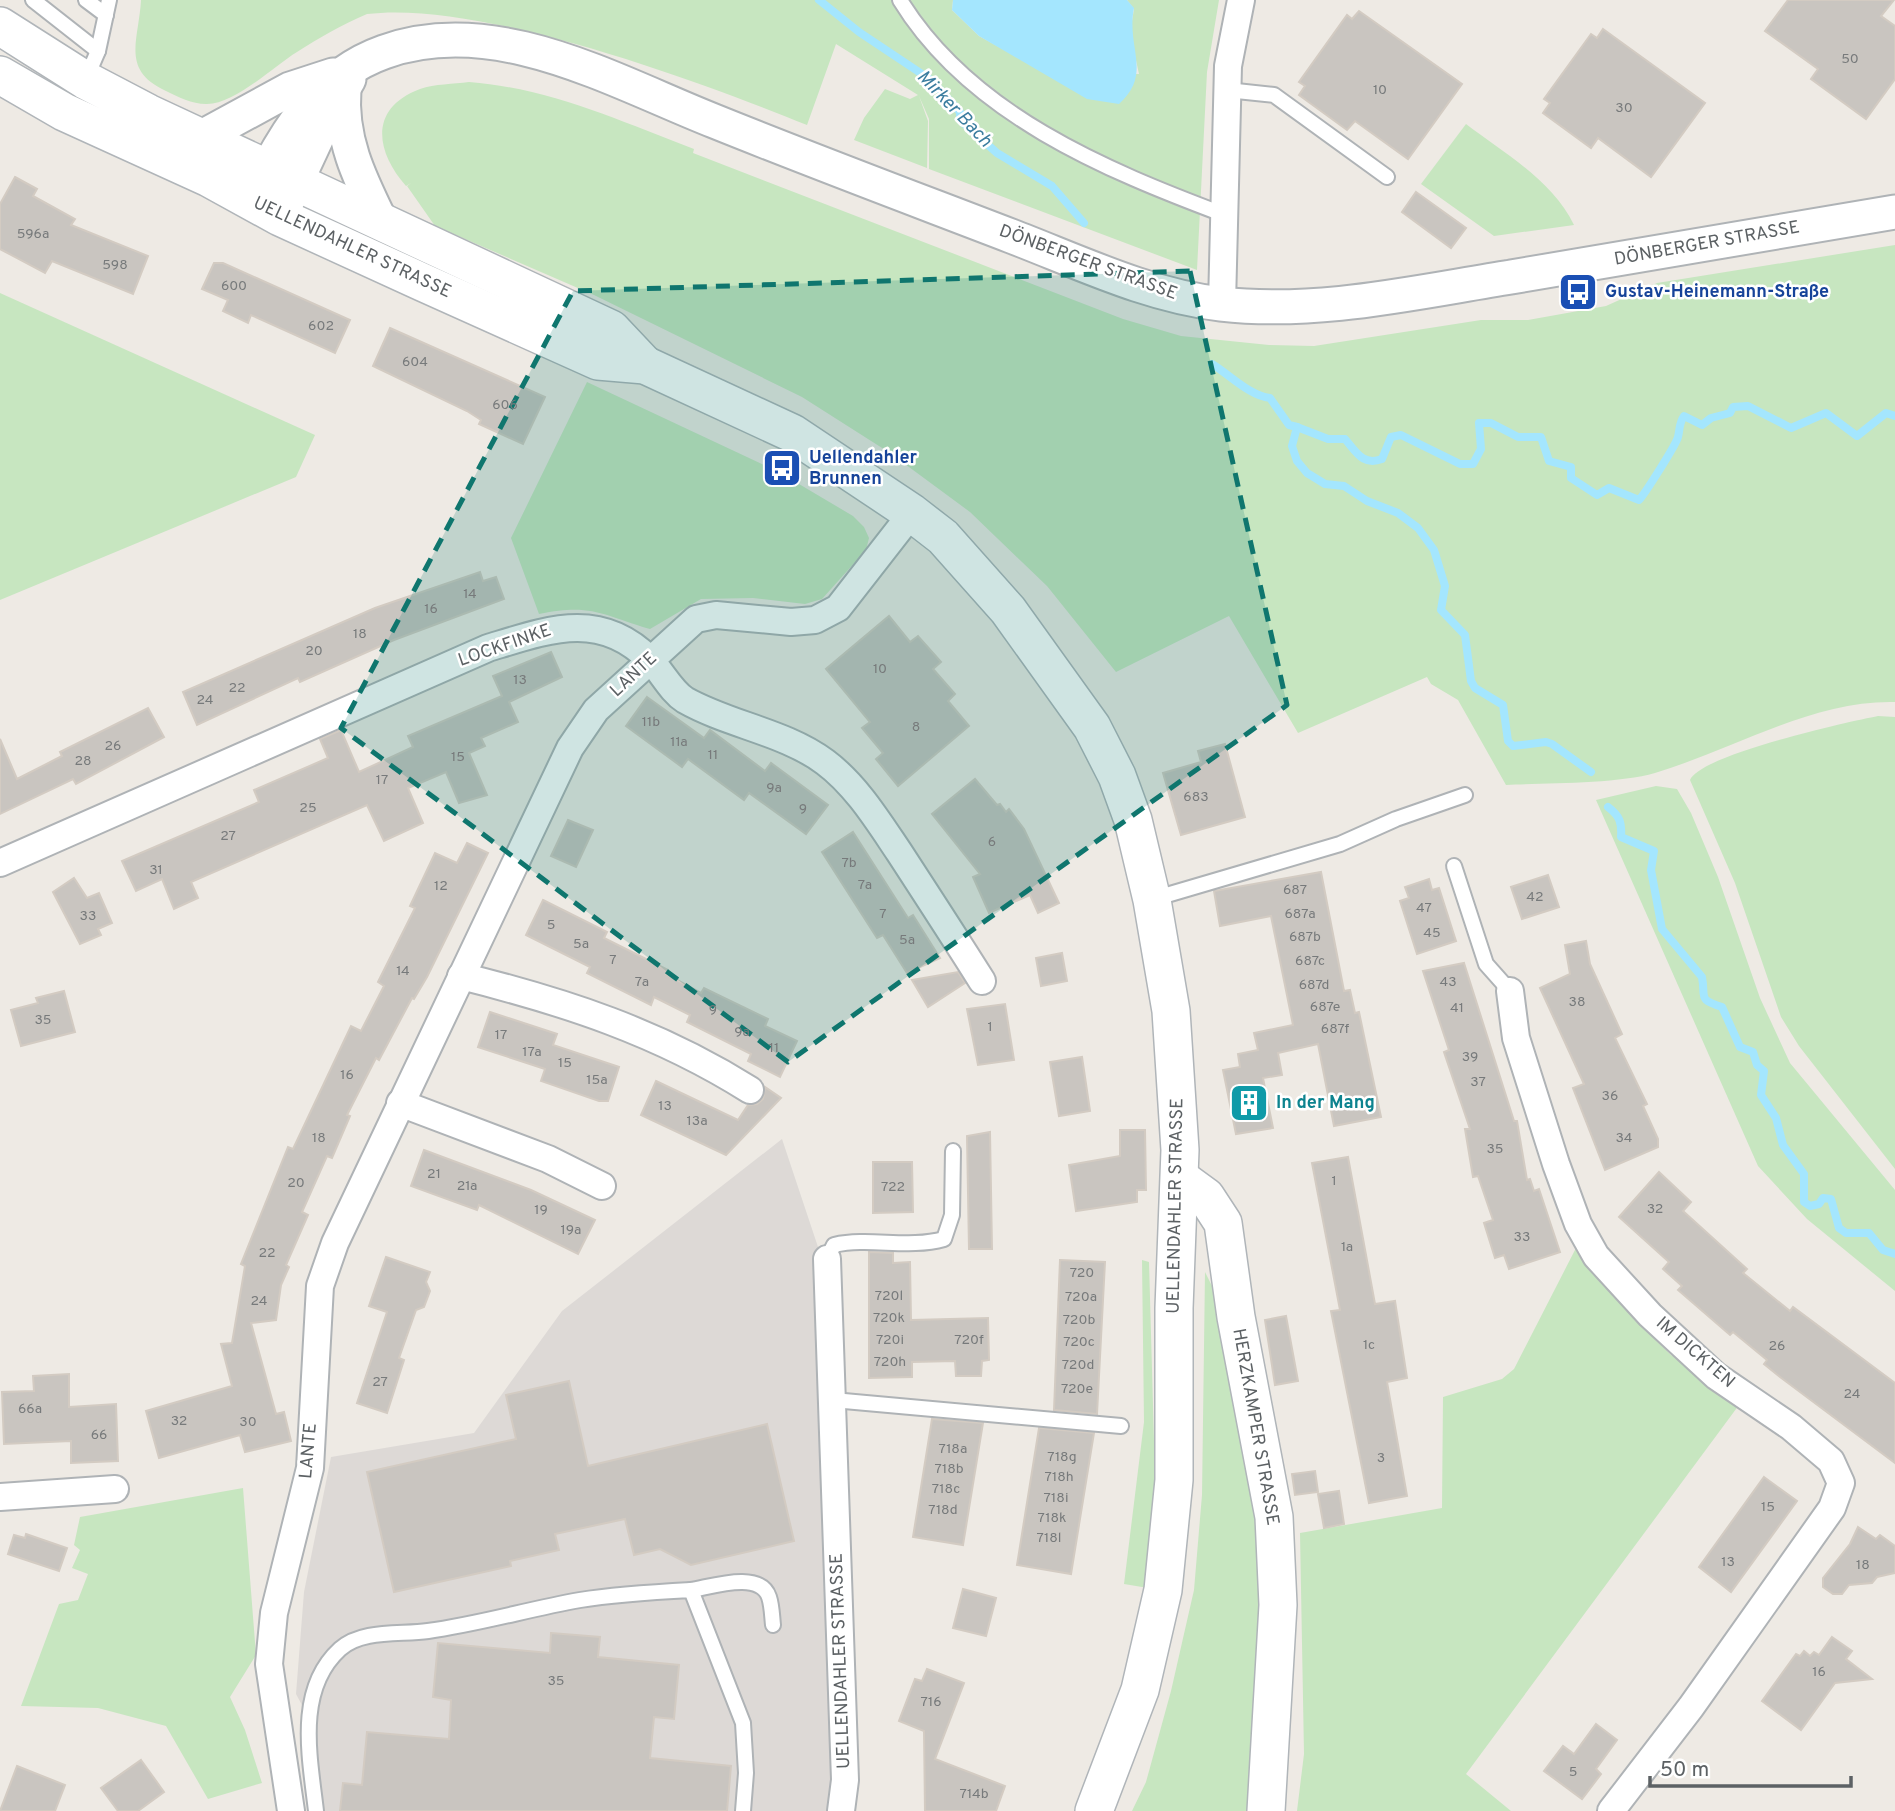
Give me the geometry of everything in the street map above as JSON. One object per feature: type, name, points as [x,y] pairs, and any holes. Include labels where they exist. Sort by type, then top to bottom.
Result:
[{"type":"main road","name":"UELLENDAHLER STRASSE","points":[[0,26],[79,87],[273,192],[597,361],[645,365],[792,433],[912,513],[965,559],[1008,610],[1092,727],[1117,776],[1133,820],[1152,900],[1171,1011],[1178,1089],[1180,1178],[1174,1308],[1174,1480],[1163,1590],[1140,1690],[1094,1811]]},
{"type":"main road","name":"UELLENDAHLER STRASSE","points":[[0,75],[79,87],[200,138],[273,192],[380,220],[611,329],[645,365]]},
{"type":"main road","name":"HERZKAMPER STRASSE","points":[[1180,1178],[1214,1206],[1223,1223],[1226,1253],[1274,1517],[1278,1605],[1266,1811]]},
{"type":"main road","points":[[1179,1219],[1202,1231],[1226,1253]]},
{"type":"street","points":[[1222,304],[1227,90],[1241,0]]},
{"type":"street","name":"DÖNBERGER STRASSE","points":[[200,138],[290,89],[350,78],[382,52],[456,39],[486,41],[534,52],[1133,283],[1222,304],[1291,307],[1387,298],[1895,212]]},
{"type":"street","points":[[273,192],[350,78]]},
{"type":"street","points":[[350,78],[343,121],[348,146],[380,220]]},
{"type":"street","name":"LANTE","points":[[291,1811],[269,1664],[274,1614],[310,1468],[320,1286],[335,1243],[400,1103],[570,748],[596,710],[696,619],[716,615],[791,622],[815,620],[838,608],[912,513]]},
{"type":"street","name":"LOCKFINKE","points":[[0,863],[488,648],[556,627],[584,628],[605,631],[630,643],[650,660],[682,698],[800,748],[825,762],[845,780],[877,820],[982,981]]},
{"type":"street","points":[[461,976],[549,998],[607,1017],[676,1048],[750,1090]]},
{"type":"street","name":"IM DICKTEN","points":[[1510,991],[1516,1038],[1556,1164],[1578,1224],[1596,1256],[1650,1315],[1716,1376],[1791,1427],[1831,1461],[1841,1483],[1832,1508],[1691,1707],[1611,1811]]},
{"type":"street","points":[[400,1103],[548,1159],[602,1186]]},
{"type":"street","name":"UELLENDAHLER STRASSE","points":[[827,1259],[845,1780],[841,1811]]},
{"type":"street","points":[[0,1497],[115,1489]]},
{"type":"lane","points":[[33,0],[79,87]]},
{"type":"lane","points":[[79,87],[108,7],[86,0]]},
{"type":"lane","points":[[900,0],[942,56],[996,101],[1070,148],[1114,170],[1225,215]]},
{"type":"lane","points":[[1227,90],[1274,95],[1387,177]]},
{"type":"lane","points":[[1152,900],[1340,844],[1396,818],[1465,795]]},
{"type":"lane","name":"IM DICKTEN","points":[[1454,866],[1486,964],[1510,991]]},
{"type":"lane","points":[[827,1259],[834,1245],[849,1242],[926,1244],[944,1238],[952,1215],[953,1151]]},
{"type":"lane","points":[[833,1399],[1121,1426]]},
{"type":"lane","points":[[316,1811],[307,1724],[316,1689],[341,1648],[362,1637],[428,1631],[588,1599],[747,1582],[758,1585],[769,1596],[773,1625]]},
{"type":"lane","points":[[691,1590],[743,1723],[746,1773],[743,1811]]},
{"type":"highlighted area","points":[[1190,271],[1287,705],[788,1062],[341,728],[573,291]]},
{"type":"shaded area","points":[[782,1139],[820,1253],[836,1706],[830,1811],[320,1811],[310,1720],[296,1694],[304,1592],[331,1457],[474,1433],[562,1311]]},
{"type":"green space","points":[[141,0],[953,0],[952,10],[979,36],[1044,72],[1139,74],[1130,33],[1134,9],[1127,0],[1219,0],[1207,72],[1197,270],[929,169],[929,119],[919,96],[928,121],[927,168],[854,140],[864,118],[885,89],[910,99],[918,95],[836,44],[807,125],[709,87],[589,48],[468,19],[414,13],[367,14],[305,47],[241,92],[217,103],[201,104],[166,91],[142,74],[136,53]]},
{"type":"green space","points":[[469,82],[527,91],[584,107],[694,149],[693,153],[1123,319],[1181,336],[1269,345],[1314,346],[1481,320],[1528,320],[1606,306],[1657,283],[1895,245],[1895,702],[1833,709],[1639,777],[1506,785],[1458,700],[1431,684],[1427,677],[1298,733],[1229,616],[1116,672],[1047,586],[970,512],[890,453],[802,397],[594,295],[435,226],[407,186],[411,183],[406,186],[388,159],[382,132],[385,119],[392,107],[403,97],[420,89]]},
{"type":"green space","points":[[1466,124],[1540,181],[1565,209],[1574,225],[1494,236],[1421,184]]},
{"type":"green space","points":[[0,293],[315,435],[296,477],[0,600]]},
{"type":"green space","points":[[587,382],[777,471],[853,516],[864,527],[869,538],[866,550],[822,599],[805,604],[753,598],[701,599],[650,629],[585,610],[539,614],[511,538]]},
{"type":"green space","points":[[1878,716],[1895,717],[1895,1169],[1799,1046],[1781,1017],[1735,883],[1690,780],[1700,770],[1746,750]]},
{"type":"green space","points":[[1656,786],[1677,789],[1691,813],[1718,877],[1760,998],[1790,1063],[1895,1190],[1895,1291],[1807,1219],[1758,1166],[1596,800]]},
{"type":"green space","points":[[1576,1248],[1632,1317],[1671,1355],[1739,1405],[1466,1774],[1511,1811],[1297,1811],[1304,1754],[1300,1533],[1442,1508],[1443,1397],[1502,1379],[1514,1369]]},
{"type":"green space","points":[[1142,1260],[1149,1262],[1156,1512],[1148,1588],[1124,1584],[1144,1422]]},
{"type":"green space","points":[[1205,1272],[1221,1304],[1264,1567],[1250,1811],[1132,1811],[1146,1782],[1171,1691],[1194,1590],[1202,1495]]},
{"type":"green space","points":[[243,1488],[256,1655],[230,1697],[245,1730],[262,1783],[208,1799],[166,1726],[98,1708],[21,1706],[59,1604],[78,1600],[88,1574],[72,1568],[80,1550],[74,1545],[80,1517]]},
{"type":"water","points":[[953,0],[1127,0],[1134,8],[1132,22],[1137,71],[1135,82],[1119,104],[1087,99],[979,36],[952,10]]},
{"type":"building","points":[[1788,0],[1894,0],[1881,16],[1895,26],[1895,79],[1866,119],[1811,79],[1818,69],[1765,31]]},
{"type":"building","points":[[1359,11],[1462,84],[1408,159],[1355,121],[1347,130],[1299,95],[1305,86],[1299,82],[1347,15],[1352,19]]},
{"type":"building","points":[[1603,29],[1705,103],[1651,177],[1598,138],[1591,148],[1543,113],[1550,103],[1544,99],[1591,34],[1597,38]]},
{"type":"building","points":[[15,177],[37,189],[33,196],[75,219],[71,225],[148,256],[133,294],[52,261],[45,273],[0,249],[0,204]]},
{"type":"building","points":[[1416,192],[1466,228],[1451,248],[1402,212]]},
{"type":"building","points":[[214,263],[223,263],[350,320],[335,353],[251,315],[248,323],[223,311],[228,300],[202,289]]},
{"type":"building","points":[[390,328],[545,397],[523,444],[479,424],[481,420],[467,411],[373,366]]},
{"type":"building","points":[[480,572],[483,581],[496,577],[504,599],[394,640],[300,682],[298,678],[197,725],[183,692],[375,608]]},
{"type":"building","points":[[889,616],[910,642],[918,636],[941,662],[933,669],[955,694],[948,701],[969,726],[898,786],[876,759],[883,753],[862,728],[870,722],[826,669]]},
{"type":"building","points":[[551,652],[562,677],[509,702],[518,722],[481,738],[485,746],[469,753],[487,795],[459,803],[446,772],[408,788],[423,823],[384,841],[367,805],[191,882],[198,898],[174,909],[162,879],[136,891],[122,861],[259,802],[254,790],[328,758],[320,739],[341,730],[359,772],[413,747],[408,736],[502,696],[493,676]]},
{"type":"building","points":[[647,697],[704,738],[710,730],[765,771],[771,763],[828,805],[806,834],[749,793],[744,800],[688,759],[682,767],[626,726]]},
{"type":"building","points":[[148,708],[164,737],[76,784],[73,779],[0,814],[0,739],[17,779],[62,756],[60,752]]},
{"type":"building","points":[[1225,744],[1245,817],[1181,835],[1163,773],[1201,762],[1198,751]]},
{"type":"building","points":[[975,779],[997,805],[1000,804],[1006,812],[1009,809],[1024,829],[1059,903],[1038,913],[1030,895],[989,913],[973,877],[980,874],[932,814]]},
{"type":"building","points":[[568,820],[593,830],[576,867],[551,856]]},
{"type":"building","points":[[853,832],[908,918],[913,915],[940,958],[907,973],[883,935],[877,938],[822,852]]},
{"type":"building","points":[[467,843],[488,853],[427,977],[414,999],[412,998],[379,1060],[376,1058],[347,1115],[350,1116],[332,1158],[327,1156],[302,1212],[308,1215],[286,1265],[289,1267],[281,1285],[276,1320],[251,1323],[276,1414],[284,1412],[291,1441],[245,1452],[240,1435],[159,1458],[146,1411],[232,1386],[221,1344],[232,1343],[245,1266],[241,1264],[288,1147],[293,1149],[351,1026],[361,1031],[384,986],[378,982],[415,908],[410,906],[435,853],[457,863]]},
{"type":"building","points":[[1321,872],[1344,991],[1350,990],[1355,1013],[1359,1012],[1381,1117],[1334,1126],[1318,1044],[1278,1053],[1282,1075],[1263,1078],[1273,1128],[1236,1134],[1223,1070],[1240,1067],[1238,1054],[1258,1050],[1254,1033],[1293,1025],[1271,916],[1220,926],[1214,891]]},
{"type":"building","points":[[1548,875],[1559,907],[1522,919],[1511,887]]},
{"type":"building","points":[[74,878],[87,898],[99,893],[112,923],[98,929],[101,935],[80,944],[53,892]]},
{"type":"building","points":[[1429,879],[1432,890],[1439,888],[1456,941],[1417,954],[1400,901],[1409,898],[1405,887]]},
{"type":"building","points":[[543,900],[607,932],[604,938],[668,970],[666,974],[701,993],[704,988],[768,1019],[765,1026],[797,1041],[780,1077],[748,1061],[751,1054],[687,1022],[690,1015],[654,997],[651,1005],[587,973],[590,967],[526,935]]},
{"type":"building","points":[[1586,941],[1590,964],[1622,1034],[1615,1038],[1647,1104],[1643,1106],[1658,1139],[1658,1147],[1605,1170],[1573,1088],[1584,1084],[1540,988],[1570,974],[1565,945]]},
{"type":"building","points":[[1062,953],[1067,981],[1041,986],[1036,958]]},
{"type":"building","points":[[1464,963],[1514,1121],[1517,1121],[1527,1180],[1530,1179],[1534,1191],[1539,1189],[1560,1252],[1509,1269],[1504,1255],[1495,1258],[1484,1223],[1493,1220],[1478,1176],[1473,1177],[1465,1129],[1470,1129],[1444,1052],[1449,1050],[1423,971]]},
{"type":"building","points":[[958,972],[965,983],[928,1007],[912,980]]},
{"type":"building","points":[[64,991],[75,1032],[21,1046],[11,1010],[38,1003],[36,998]]},
{"type":"building","points":[[1005,1004],[1014,1060],[978,1065],[967,1009]]},
{"type":"building","points":[[490,1012],[557,1034],[553,1045],[619,1067],[608,1101],[599,1101],[541,1081],[545,1069],[478,1047]]},
{"type":"building","points":[[1082,1057],[1090,1111],[1059,1116],[1050,1062]]},
{"type":"building","points":[[656,1081],[738,1120],[748,1105],[757,1104],[763,1099],[765,1087],[781,1098],[726,1155],[641,1115]]},
{"type":"building","points":[[1120,1130],[1145,1130],[1146,1190],[1137,1190],[1137,1202],[1076,1211],[1069,1165],[1120,1156]]},
{"type":"building","points":[[990,1132],[992,1249],[969,1249],[967,1136]]},
{"type":"building","points":[[424,1150],[531,1190],[595,1220],[578,1254],[479,1205],[477,1210],[411,1186]]},
{"type":"building","points":[[1348,1157],[1375,1304],[1395,1301],[1407,1378],[1387,1382],[1407,1496],[1369,1503],[1331,1311],[1340,1310],[1312,1163]]},
{"type":"building","points":[[873,1162],[912,1162],[913,1212],[873,1213]]},
{"type":"building","points":[[1659,1172],[1691,1202],[1683,1211],[1747,1269],[1743,1273],[1790,1311],[1793,1307],[1895,1383],[1895,1463],[1780,1377],[1764,1364],[1767,1360],[1733,1332],[1730,1335],[1678,1290],[1682,1286],[1663,1269],[1669,1262],[1619,1217]]},
{"type":"building","points":[[869,1252],[893,1253],[893,1263],[910,1262],[911,1320],[988,1318],[989,1360],[982,1361],[981,1376],[956,1376],[955,1361],[912,1362],[912,1377],[869,1378]]},
{"type":"building","points":[[386,1257],[430,1272],[426,1282],[430,1291],[424,1307],[416,1310],[399,1358],[404,1360],[387,1413],[357,1403],[387,1312],[369,1306]]},
{"type":"building","points":[[1060,1260],[1105,1262],[1097,1414],[1054,1410]]},
{"type":"building","points":[[1286,1316],[1298,1381],[1275,1385],[1265,1320]]},
{"type":"building","points":[[69,1374],[69,1407],[116,1404],[118,1461],[71,1463],[71,1441],[4,1444],[2,1392],[34,1391],[33,1376]]},
{"type":"building","points":[[569,1381],[588,1466],[767,1424],[794,1541],[691,1565],[660,1549],[634,1555],[625,1519],[555,1534],[559,1550],[510,1561],[511,1566],[394,1592],[367,1472],[516,1439],[506,1395]]},
{"type":"building","points":[[932,1419],[983,1423],[963,1545],[913,1537]]},
{"type":"building","points":[[1039,1428],[1094,1433],[1071,1574],[1017,1565]]},
{"type":"building","points":[[1315,1471],[1318,1492],[1295,1495],[1292,1474]]},
{"type":"building","points":[[1764,1477],[1797,1501],[1731,1592],[1699,1567]]},
{"type":"building","points":[[1339,1491],[1344,1524],[1324,1528],[1318,1494]]},
{"type":"building","points":[[1858,1527],[1876,1539],[1880,1535],[1895,1546],[1895,1573],[1877,1577],[1872,1583],[1849,1585],[1842,1594],[1833,1594],[1823,1587],[1823,1578],[1850,1544]]},
{"type":"building","points":[[26,1534],[67,1548],[59,1571],[8,1554],[14,1535],[25,1538]]},
{"type":"building","points":[[963,1589],[996,1598],[986,1636],[953,1628]]},
{"type":"building","points":[[551,1633],[600,1637],[598,1657],[679,1665],[674,1719],[654,1717],[650,1758],[731,1766],[727,1811],[340,1811],[343,1783],[362,1785],[367,1732],[449,1739],[451,1700],[433,1697],[438,1643],[550,1653]]},
{"type":"building","points":[[1832,1637],[1852,1651],[1846,1659],[1872,1679],[1835,1683],[1801,1730],[1762,1701],[1796,1654],[1800,1656],[1804,1651],[1810,1656],[1814,1652],[1819,1655]]},
{"type":"building","points":[[927,1669],[964,1683],[935,1759],[1005,1786],[996,1811],[925,1811],[924,1731],[899,1721],[915,1679],[922,1681]]},
{"type":"building","points":[[1596,1724],[1617,1740],[1596,1769],[1601,1774],[1582,1799],[1544,1771],[1563,1746],[1574,1754]]},
{"type":"building","points":[[141,1760],[164,1792],[138,1811],[118,1811],[101,1788]]},
{"type":"building","points":[[17,1766],[65,1785],[55,1811],[0,1811]]},
{"type":"waterway","name":"Mirker Bach","points":[[819,0],[859,32],[931,80],[960,112],[960,120],[997,153],[1052,186],[1084,223]]},
{"type":"waterway","name":"Mirker Bach","points":[[1212,364],[1248,389],[1270,398],[1289,425],[1297,427],[1292,446],[1297,461],[1307,473],[1325,484],[1344,486],[1367,501],[1398,513],[1418,528],[1434,550],[1445,586],[1441,610],[1465,635],[1471,681],[1475,688],[1503,705],[1508,741],[1513,746],[1546,742],[1552,744],[1591,772]]},
{"type":"waterway","points":[[1297,427],[1328,439],[1345,439],[1361,457],[1370,461],[1382,459],[1391,437],[1401,435],[1460,464],[1473,464],[1481,449],[1479,423],[1491,423],[1518,437],[1541,437],[1549,461],[1571,467],[1571,478],[1597,495],[1609,488],[1639,500],[1676,442],[1684,416],[1702,425],[1711,418],[1730,413],[1733,407],[1748,406],[1791,428],[1826,413],[1857,436],[1886,413],[1895,416]]},
{"type":"waterway","name":"Mirker Bach","points":[[1608,807],[1619,820],[1621,837],[1654,851],[1651,870],[1662,929],[1702,977],[1706,1000],[1722,1007],[1740,1047],[1753,1052],[1757,1065],[1764,1071],[1761,1095],[1776,1118],[1783,1145],[1804,1174],[1804,1202],[1810,1206],[1819,1204],[1823,1198],[1831,1199],[1839,1228],[1846,1233],[1869,1233],[1883,1250],[1895,1254]]},
{"type":"place","name":"Gustav-Heinemann-Straße","points":[[1578,292]]},
{"type":"place","name":"Uellendahler Brunnen","points":[[782,468]]},
{"type":"place","name":"In der Mang","points":[[1249,1103]]}]
